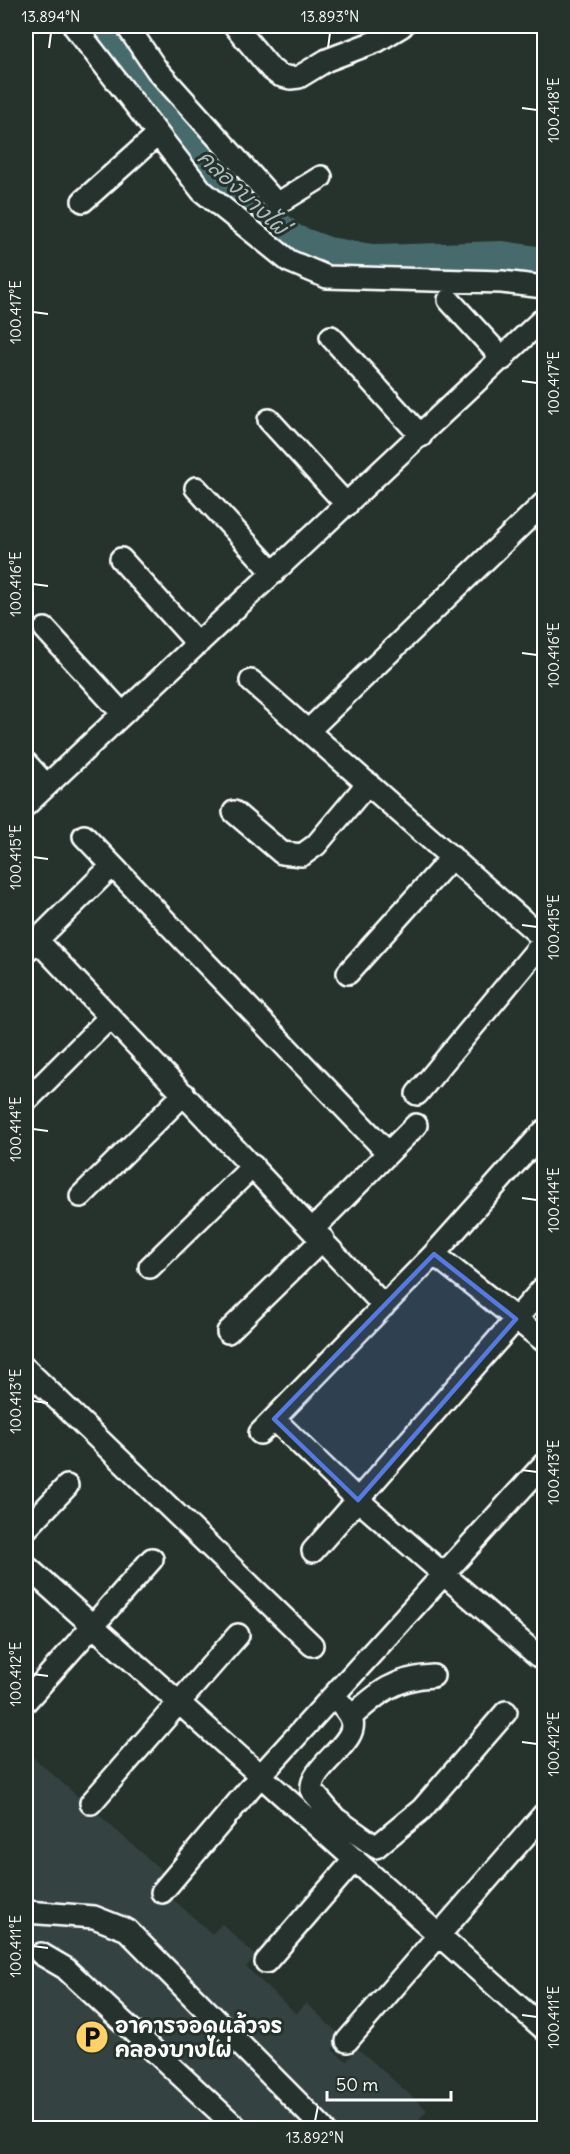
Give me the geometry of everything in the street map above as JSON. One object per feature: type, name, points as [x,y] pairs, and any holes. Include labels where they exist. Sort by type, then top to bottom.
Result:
[{"type":"street","points":[[74,26],[202,191],[288,261],[327,277],[502,282],[544,287]]},
{"type":"street","points":[[127,26],[157,70],[277,204],[321,177]]},
{"type":"street","points":[[235,26],[271,69],[279,75],[290,78],[299,77],[327,60],[372,43],[402,26]]},
{"type":"street","points":[[83,201],[157,135]]},
{"type":"street","points":[[449,300],[503,359]]},
{"type":"street","points":[[26,805],[544,318]]},
{"type":"street","points":[[332,337],[421,436]]},
{"type":"street","points":[[269,420],[346,505]]},
{"type":"street","points":[[196,488],[274,573]]},
{"type":"street","points":[[308,731],[544,503]]},
{"type":"street","points":[[121,559],[198,644]]},
{"type":"street","points":[[45,629],[123,714]]},
{"type":"street","points":[[251,681],[544,940],[417,1094]]},
{"type":"street","points":[[26,763],[46,785]]},
{"type":"street","points":[[234,812],[282,853],[302,855],[316,845],[368,783]]},
{"type":"street","points":[[84,836],[388,1153]]},
{"type":"street","points":[[348,973],[452,857]]},
{"type":"street","points":[[112,866],[31,945],[110,1017],[384,1306]]},
{"type":"street","points":[[26,1101],[110,1017]]},
{"type":"street","points":[[81,1196],[184,1094]]},
{"type":"street","points":[[228,1332],[388,1153],[416,1125]]},
{"type":"street","points":[[538,1656],[358,1500],[267,1426],[434,1254],[544,1131]]},
{"type":"street","points":[[150,1268],[253,1166]]},
{"type":"street","points":[[434,1254],[544,1341]]},
{"type":"street","points":[[313,1551],[544,1287]]},
{"type":"street","points":[[26,1369],[312,1645]]},
{"type":"street","points":[[162,1892],[261,1775],[544,1464]]},
{"type":"street","points":[[26,1529],[67,1486]]},
{"type":"street","points":[[26,1701],[91,1624],[152,1559]]},
{"type":"street","points":[[26,1566],[544,2029]]},
{"type":"street","points":[[91,1803],[238,1635]]},
{"type":"street","points":[[351,1717],[387,1686],[417,1677],[433,1676]]},
{"type":"street","points":[[334,1695],[351,1717],[351,1734],[312,1780],[312,1791],[335,1818],[376,1847],[422,1809],[506,1712]]},
{"type":"street","points":[[346,2041],[544,1814]]},
{"type":"street","points":[[266,1962],[355,1859]]},
{"type":"street","points":[[26,1912],[94,1917],[127,1930],[323,2128]]},
{"type":"street","points":[[41,1954],[65,1968],[237,2128]]},
{"type":"highlighted area","points":[[434,1254],[516,1319],[358,1500],[274,1419]]},
{"type":"shaded area","points":[[26,1751],[169,1877],[160,1888],[212,1934],[222,1924],[256,1956],[246,1967],[296,2014],[306,2003],[342,2037],[332,2050],[347,2061],[357,2048],[427,2110],[414,2125],[417,2128],[26,2128]]},
{"type":"waterway","name":"คลองบางไผ่","points":[[107,26],[171,117],[220,176],[293,239],[328,252],[378,260],[502,256],[544,262]]},
{"type":"place","name":"อาคารจอดแล้วจร คลองบางไผ่","points":[[92,2037]]}]
